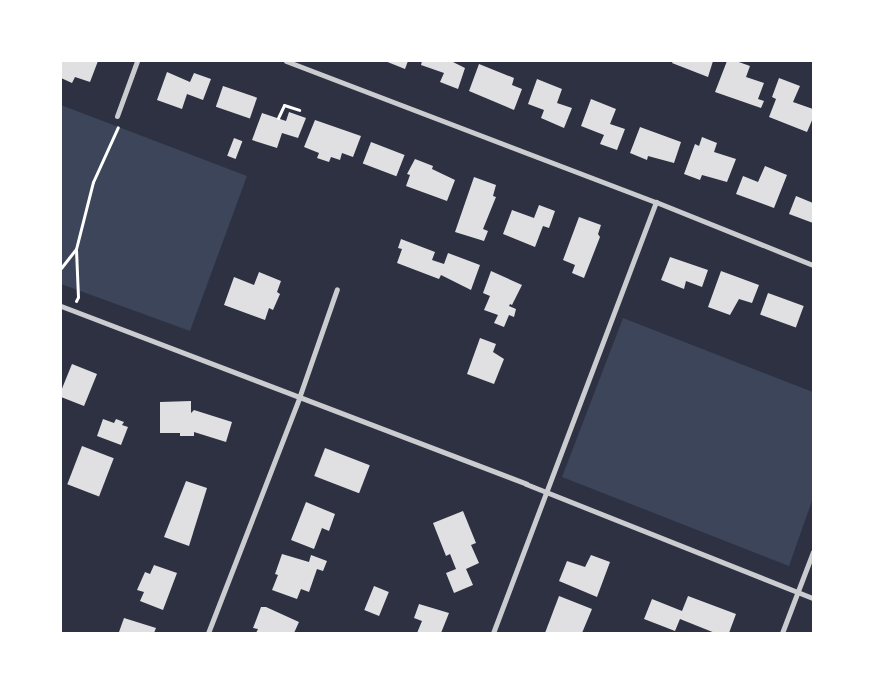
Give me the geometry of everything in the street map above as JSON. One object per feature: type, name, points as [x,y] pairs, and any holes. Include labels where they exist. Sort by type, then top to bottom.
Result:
[{"type":"street","points":[[117,116],[137,61]]},
{"type":"street","points":[[286,61],[656,202],[813,266]]},
{"type":"street","points":[[494,633],[656,202]]},
{"type":"street","points":[[208,633],[300,398],[337,289]]},
{"type":"street","points":[[61,306],[547,492],[813,598]]},
{"type":"street","points":[[782,633],[813,552]]},
{"type":"path","points":[[278,118],[284,105],[299,110]]},
{"type":"path","points":[[70,310],[78,297],[76,249],[93,182],[119,124],[117,116]]},
{"type":"path","points":[[61,268],[76,249]]},
{"type":"shaded area","points":[[61,105],[247,176],[190,331],[61,284]]},
{"type":"shaded area","points":[[623,318],[813,392],[813,498],[789,566],[562,477]]},
{"type":"building","points":[[61,61],[98,61],[90,82],[75,77],[72,83],[61,78]]},
{"type":"building","points":[[385,61],[408,61],[405,69]]},
{"type":"building","points":[[422,61],[451,61],[465,68],[458,89],[440,82],[444,73],[421,65]]},
{"type":"building","points":[[673,61],[713,61],[708,77],[672,63]]},
{"type":"building","points":[[727,61],[736,61],[750,66],[746,77],[764,83],[758,99],[764,101],[761,108],[715,92]]},
{"type":"building","points":[[479,64],[514,78],[512,85],[522,89],[514,110],[469,91]]},
{"type":"building","points":[[167,72],[190,82],[194,73],[211,79],[203,100],[187,94],[182,109],[157,100]]},
{"type":"building","points":[[779,78],[800,86],[793,102],[813,109],[813,118],[807,132],[769,117],[776,99],[772,97]]},
{"type":"building","points":[[537,79],[562,89],[557,103],[572,108],[564,128],[541,118],[544,110],[528,104]]},
{"type":"building","points":[[223,86],[257,98],[250,119],[216,107]]},
{"type":"building","points":[[591,99],[616,109],[610,124],[625,129],[617,150],[600,144],[604,135],[581,126]]},
{"type":"building","points":[[289,112],[306,118],[298,138],[282,133],[277,148],[252,140],[262,113],[286,121]]},
{"type":"building","points":[[315,120],[361,136],[353,157],[342,153],[340,160],[331,157],[329,162],[317,158],[319,153],[304,147]]},
{"type":"building","points":[[640,127],[681,142],[674,163],[648,156],[647,160],[630,153]]},
{"type":"building","points":[[702,137],[717,143],[714,152],[736,159],[727,182],[702,175],[700,180],[684,174],[695,144],[699,146]]},
{"type":"building","points":[[234,138],[242,141],[236,159],[227,156]]},
{"type":"building","points":[[371,142],[405,155],[396,176],[363,163]]},
{"type":"building","points":[[415,159],[433,166],[432,169],[455,180],[447,201],[406,186],[410,175],[407,174]]},
{"type":"building","points":[[765,166],[787,175],[774,208],[736,194],[743,176],[758,182]]},
{"type":"building","points":[[474,177],[496,185],[493,196],[496,197],[483,229],[488,231],[484,241],[455,232]]},
{"type":"building","points":[[796,196],[813,203],[813,223],[789,214]]},
{"type":"building","points":[[539,205],[555,211],[549,228],[543,226],[535,247],[503,234],[512,210],[534,218]]},
{"type":"building","points":[[579,217],[601,225],[598,234],[600,237],[584,278],[572,273],[575,265],[563,260]]},
{"type":"building","points":[[401,239],[435,252],[432,260],[444,264],[448,253],[480,265],[471,290],[441,275],[439,279],[397,263],[402,249],[398,248]]},
{"type":"building","points":[[670,257],[708,270],[702,287],[686,281],[684,289],[661,280]]},
{"type":"building","points":[[491,271],[522,285],[512,305],[510,304],[509,306],[516,309],[514,317],[509,315],[504,327],[494,323],[498,315],[484,310],[490,296],[483,293]]},
{"type":"building","points":[[721,271],[759,285],[752,303],[739,299],[730,315],[708,307]]},
{"type":"building","points":[[259,272],[281,281],[277,292],[280,294],[273,310],[269,308],[265,320],[224,305],[234,277],[254,285]]},
{"type":"building","points":[[768,293],[804,306],[796,328],[760,315]]},
{"type":"building","points":[[480,338],[496,344],[493,352],[504,359],[494,384],[467,374]]},
{"type":"building","points":[[72,364],[97,374],[84,406],[61,397],[61,391]]},
{"type":"building","points":[[191,401],[191,413],[194,410],[232,422],[226,442],[194,432],[194,436],[180,436],[180,433],[160,433],[160,402]]},
{"type":"building","points":[[103,419],[114,423],[116,419],[124,422],[122,425],[128,427],[121,445],[97,436]]},
{"type":"building","points":[[82,446],[114,458],[99,496],[67,484]]},
{"type":"building","points":[[325,448],[370,465],[359,493],[314,476]]},
{"type":"building","points":[[186,481],[207,488],[189,546],[164,537]]},
{"type":"building","points":[[306,502],[335,514],[329,531],[322,528],[314,549],[291,540]]},
{"type":"building","points":[[463,511],[476,543],[471,545],[479,563],[466,569],[473,585],[454,593],[446,573],[456,569],[450,554],[446,556],[433,523]]},
{"type":"building","points":[[282,554],[309,562],[311,555],[327,561],[323,571],[317,569],[309,592],[301,589],[297,599],[272,590],[278,575],[275,574]]},
{"type":"building","points":[[591,555],[610,562],[597,597],[559,581],[567,561],[585,567]]},
{"type":"building","points":[[154,565],[177,573],[163,610],[140,601],[144,592],[137,590],[145,572],[150,574]]},
{"type":"building","points":[[374,586],[389,592],[379,616],[364,610]]},
{"type":"building","points":[[559,596],[592,609],[582,633],[545,633]]},
{"type":"building","points":[[688,596],[736,614],[729,633],[715,633],[680,619],[675,631],[644,619],[652,599],[682,611]]},
{"type":"building","points":[[419,604],[449,613],[441,633],[417,633],[422,621],[414,618]]},
{"type":"building","points":[[261,607],[266,607],[299,622],[294,633],[256,633],[258,629],[253,628]]},
{"type":"building","points":[[124,618],[156,628],[154,633],[119,632]]}]
